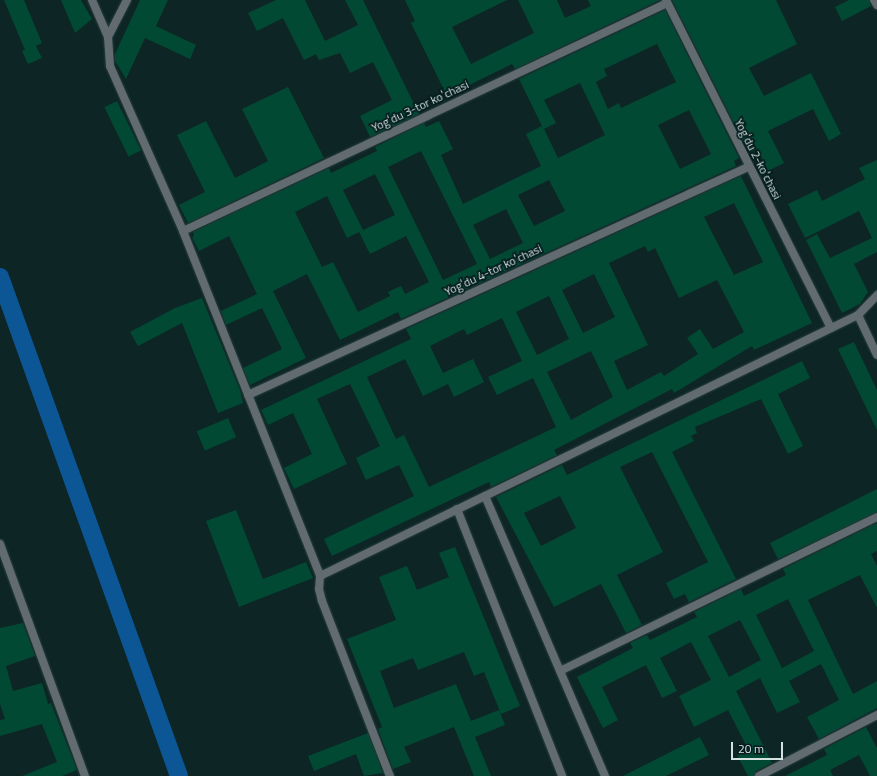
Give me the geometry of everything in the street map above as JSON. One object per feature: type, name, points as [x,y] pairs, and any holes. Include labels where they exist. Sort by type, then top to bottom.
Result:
[{"type":"street","points":[[92,0],[108,37],[110,66],[183,231],[320,576],[319,589],[322,601],[390,776]]},
{"type":"street","points":[[108,37],[127,0]]},
{"type":"street","points":[[874,0],[877,5]]},
{"type":"street","name":"Yogʻdu 2-koʻchasi","points":[[667,1],[748,167],[831,328]]},
{"type":"street","name":"Yogʻdu 3-tor koʻchasi","points":[[183,231],[667,1]]},
{"type":"street","name":"Yogʻdu 4-tor koʻchasi","points":[[248,395],[748,167]]},
{"type":"street","points":[[320,576],[858,315],[877,295]]},
{"type":"street","points":[[858,315],[877,355]]},
{"type":"street","points":[[485,496],[605,776]]},
{"type":"street","points":[[458,509],[562,776]]},
{"type":"street","points":[[560,671],[877,517]]},
{"type":"street","points":[[0,544],[85,776]]},
{"type":"street","points":[[759,776],[877,715]]},
{"type":"building","points":[[4,0],[24,0],[42,43],[36,46],[42,58],[28,64],[22,51],[25,50]]},
{"type":"building","points":[[61,0],[81,0],[92,19],[75,33]]},
{"type":"building","points":[[140,0],[168,0],[156,26],[196,45],[190,59],[145,38],[126,79],[115,61],[115,54]]},
{"type":"building","points":[[276,0],[305,0],[325,41],[358,25],[345,0],[363,0],[419,114],[370,137],[360,116],[392,100],[373,62],[350,73],[340,53],[319,60],[316,54],[304,60],[283,18],[257,31],[248,13]]},
{"type":"building","points":[[405,0],[507,0],[452,27],[471,64],[534,33],[518,0],[557,0],[565,18],[591,6],[588,0],[660,0],[515,69],[512,64],[447,96],[411,23],[415,21]]},
{"type":"building","points":[[672,0],[776,0],[797,44],[749,68],[764,96],[811,73],[841,134],[829,141],[813,109],[768,131],[784,163],[768,171],[758,149],[749,153]]},
{"type":"building","points":[[849,0],[869,0],[871,6],[842,21],[835,7]]},
{"type":"building","points":[[665,10],[739,158],[734,161],[736,166],[401,319],[398,312],[340,340],[307,274],[273,291],[306,358],[250,385],[243,368],[282,349],[262,308],[226,325],[221,311],[257,294],[229,236],[199,251],[192,237],[194,236],[193,232],[329,168],[331,173],[377,151],[375,147],[424,123],[426,127],[439,121],[453,149],[441,155],[463,204],[541,166],[526,134],[542,126],[519,79]],"holes":[[[657,44],[676,82],[621,108],[619,103],[608,109],[596,82],[607,76],[604,69]],[[580,83],[605,135],[558,158],[544,129],[556,123],[544,100]],[[689,110],[711,154],[680,169],[658,125]],[[421,151],[477,264],[443,280],[388,167]],[[375,174],[395,215],[363,230],[343,190]],[[549,180],[565,211],[534,226],[518,195]],[[327,196],[347,238],[359,232],[370,254],[406,236],[429,282],[405,294],[401,286],[388,292],[390,296],[358,312],[333,262],[322,267],[295,212]],[[506,209],[523,243],[490,259],[473,225]]]},
{"type":"building","points":[[288,87],[324,158],[188,223],[179,205],[205,192],[177,135],[206,121],[235,178],[268,161],[242,109]]},
{"type":"building","points":[[117,101],[141,150],[129,157],[104,107]]},
{"type":"building","points":[[877,160],[877,252],[854,264],[868,292],[860,304],[842,313],[806,240],[817,234],[830,258],[872,238],[859,211],[805,238],[788,204],[817,190],[822,201],[865,179],[859,168]]},
{"type":"building","points":[[741,176],[812,323],[754,350],[752,346],[674,393],[672,389],[554,450],[557,455],[491,487],[489,482],[332,556],[324,539],[414,496],[399,465],[366,480],[356,458],[380,446],[350,384],[317,399],[347,464],[294,489],[284,468],[312,454],[293,413],[268,425],[261,410],[411,339],[406,329]],"holes":[[[734,203],[763,262],[734,275],[704,217]],[[645,246],[648,252],[655,248],[679,298],[717,280],[744,332],[713,349],[700,329],[687,338],[698,354],[664,376],[661,372],[627,390],[614,361],[648,345],[609,263]],[[594,274],[615,317],[583,333],[562,290]],[[549,296],[569,339],[537,355],[516,312]],[[502,318],[522,361],[488,377],[497,395],[533,378],[556,427],[429,487],[404,435],[396,439],[367,377],[405,359],[423,396],[448,384],[454,397],[484,382],[473,359],[443,373],[430,346],[464,329],[467,335]],[[591,351],[613,397],[571,420],[547,372]]]},
{"type":"building","points":[[202,298],[240,390],[243,403],[218,413],[182,323],[138,346],[130,332],[175,308]]},
{"type":"building","points":[[854,342],[877,390],[877,430],[838,349]]},
{"type":"building","points":[[802,361],[810,378],[778,394],[803,446],[788,454],[761,399],[695,427],[697,433],[691,436],[694,441],[672,452],[736,579],[689,602],[685,594],[674,599],[666,583],[708,562],[652,452],[620,467],[663,552],[617,575],[642,625],[626,633],[601,584],[554,607],[496,497],[562,465],[567,475]],"holes":[[[560,496],[576,528],[541,546],[524,513]]]},
{"type":"building","points":[[228,418],[236,437],[205,451],[197,431]]},
{"type":"building","points":[[877,489],[877,512],[778,559],[770,543]]},
{"type":"building","points":[[236,510],[263,579],[306,562],[313,578],[239,607],[206,521]]},
{"type":"building","points":[[877,523],[877,551],[871,554],[877,566],[877,608],[860,575],[808,600],[853,694],[877,681],[877,708],[819,739],[807,717],[839,700],[821,664],[789,681],[800,702],[777,713],[760,678],[736,691],[772,763],[756,771],[754,776],[748,776],[737,755],[748,749],[728,710],[694,727],[679,696],[711,680],[691,642],[660,658],[677,691],[662,698],[646,665],[602,687],[618,720],[603,728],[577,677],[633,648],[630,643],[647,635],[650,640],[697,617],[694,612],[741,589],[744,596],[786,575],[783,569]],"holes":[[[788,599],[814,651],[782,668],[756,615]],[[740,620],[761,660],[729,677],[708,636]]]},
{"type":"building","points":[[455,547],[520,706],[501,714],[484,672],[474,676],[464,652],[418,670],[413,658],[380,671],[394,708],[456,684],[471,721],[499,710],[505,725],[475,737],[491,776],[474,776],[454,727],[404,747],[411,762],[393,769],[378,729],[382,727],[347,639],[396,620],[379,577],[407,566],[417,590],[449,577],[439,553]]},
{"type":"building","points":[[23,623],[35,656],[6,666],[13,691],[42,683],[48,704],[51,703],[77,770],[62,776],[22,776],[57,762],[42,724],[0,736],[0,720],[5,719],[0,704],[0,628]]},
{"type":"building","points":[[866,727],[877,748],[877,776],[870,776],[859,755],[830,770],[833,776],[785,776],[827,755],[824,749]]},
{"type":"building","points":[[368,733],[383,773],[364,776],[356,754],[314,771],[308,756]]},
{"type":"building","points":[[700,737],[709,755],[666,776],[623,776]]},
{"type":"waterway","points":[[0,277],[179,776]]}]
